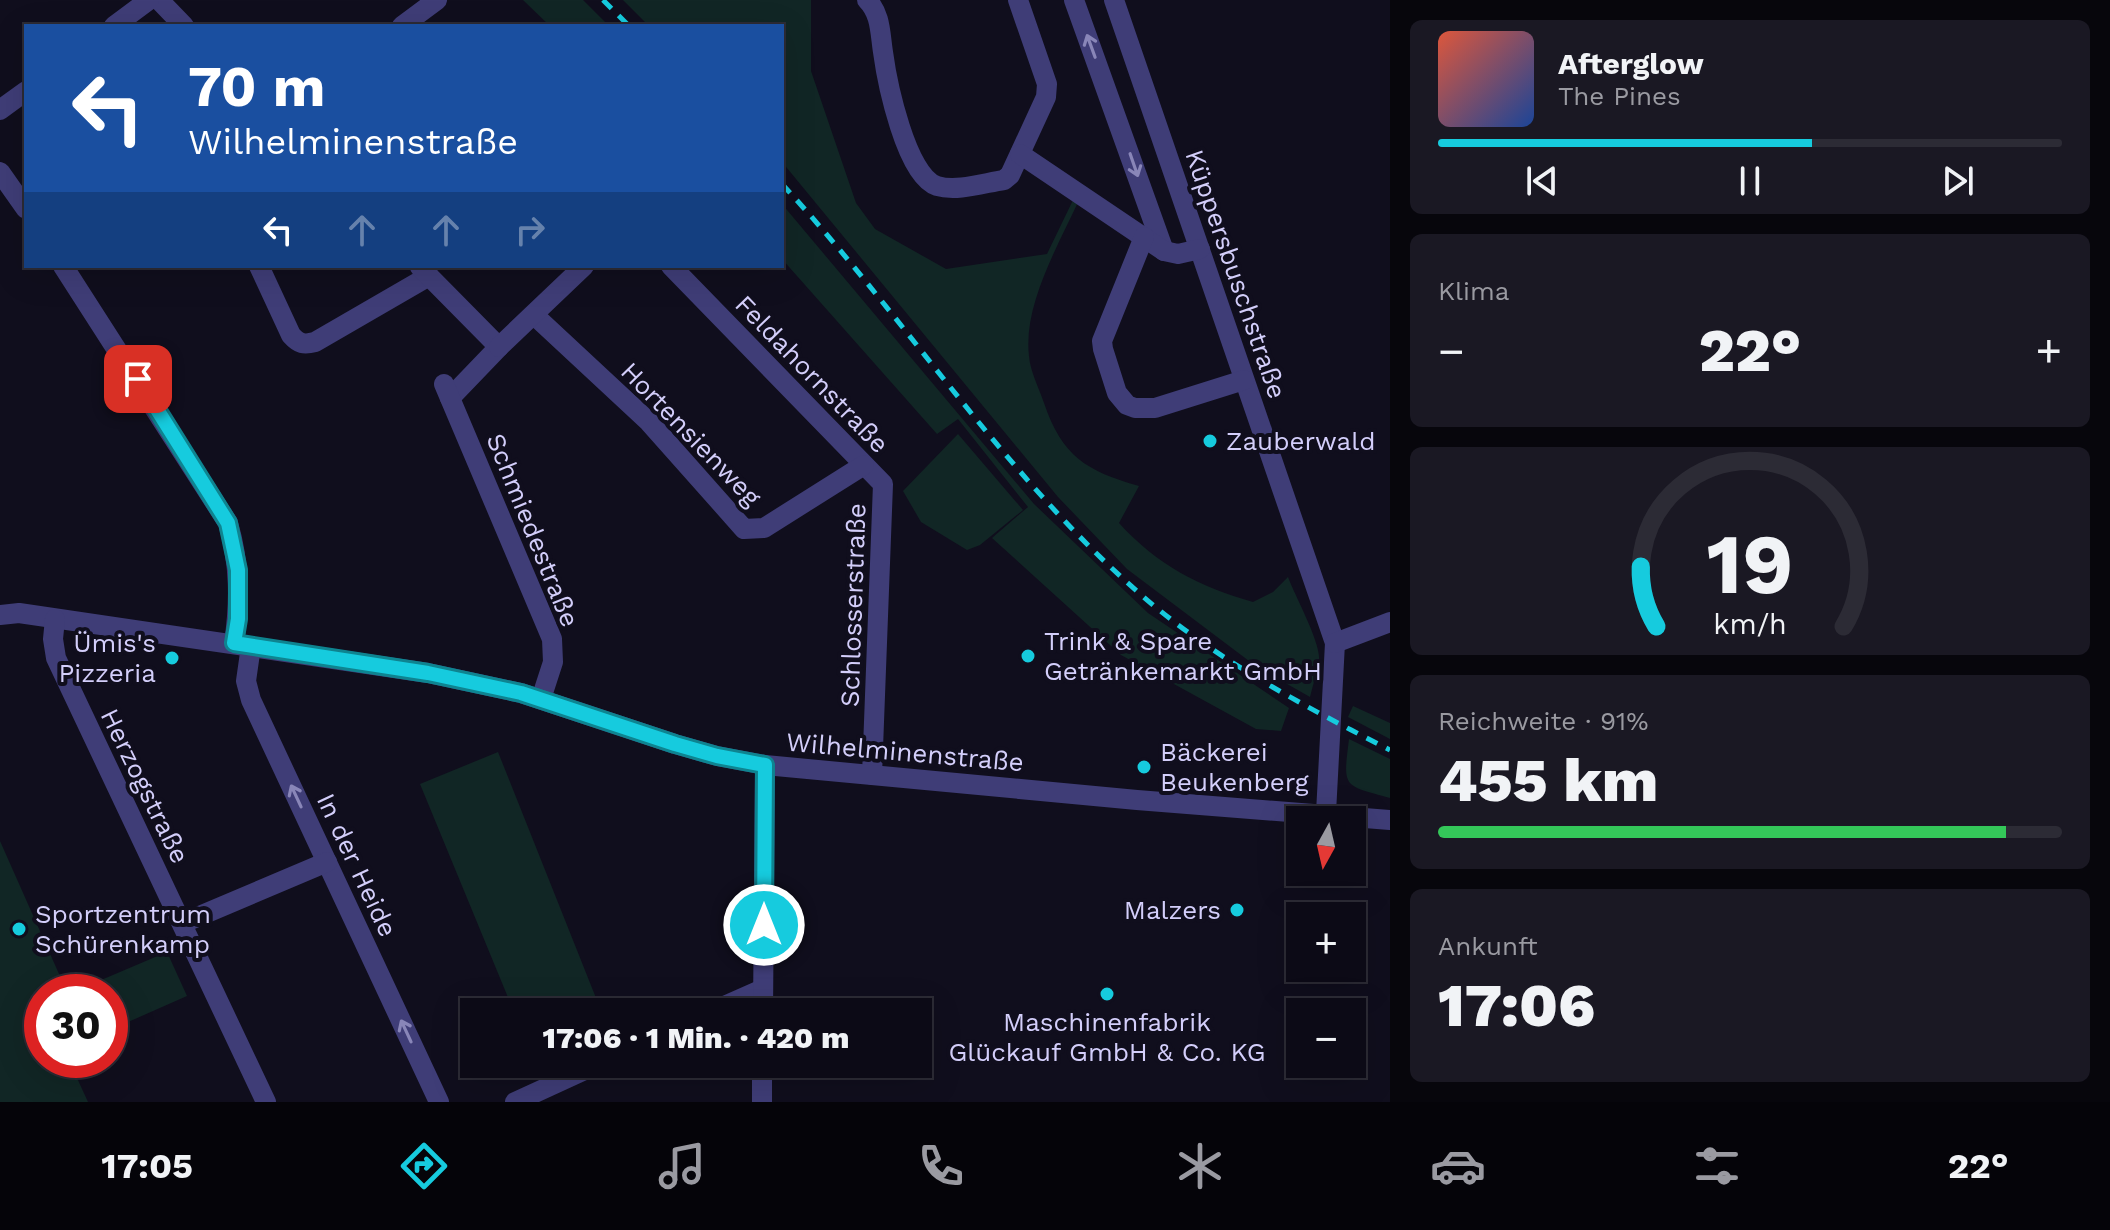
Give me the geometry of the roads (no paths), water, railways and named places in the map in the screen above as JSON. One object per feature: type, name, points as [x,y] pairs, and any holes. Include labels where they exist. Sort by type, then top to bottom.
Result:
[{"type":"street","points":[[117,24],[149,0]]},
{"type":"street","points":[[159,0],[182,24]]},
{"type":"street","points":[[867,0],[878,13],[886,77],[913,162],[924,179],[950,188],[1004,180],[1010,175],[1046,97],[1047,84],[1018,0]]},
{"type":"street","points":[[1074,0],[1164,251]]},
{"type":"street","name":"Küppersbuschstraße","points":[[1114,0],[1335,643],[1326,806]]},
{"type":"street","points":[[405,24],[430,6]]},
{"type":"street","points":[[1108,92],[1141,79]]},
{"type":"street","points":[[0,110],[24,92]]},
{"type":"street","points":[[1020,154],[1164,251],[1178,254],[1200,249]]},
{"type":"street","points":[[0,172],[24,206]]},
{"type":"street","points":[[1144,237],[1102,341],[1117,393],[1127,405],[1144,409],[1244,380]]},
{"type":"street","name":"In der Heide","points":[[64,268],[228,523],[238,570],[238,619],[247,689],[439,1102]]},
{"type":"street","points":[[260,268],[291,335],[300,343],[315,342],[424,271],[499,347],[582,268]]},
{"type":"street","name":"Feldahornstraße","points":[[673,268],[883,484]]},
{"type":"street","name":"Hortensienweg","points":[[534,315],[649,422],[744,529],[764,528],[864,465]]},
{"type":"street","name":"Schmiedestraße","points":[[499,347],[447,391],[552,639],[553,662],[541,699]]},
{"type":"street","name":"Schlosserstraße","points":[[872,775],[883,484]]},
{"type":"street","name":"Wilhelminenstraße","points":[[0,615],[19,613],[428,673],[541,699],[675,744],[765,765],[1137,800],[1286,810]]},
{"type":"street","name":"Herzogstraße","points":[[55,619],[53,639],[56,658],[266,1102]]},
{"type":"street","points":[[1335,643],[1390,622]]},
{"type":"street","points":[[763,998],[765,765]]},
{"type":"street","name":"Wilhelminenstraße","points":[[1366,817],[1390,820]]},
{"type":"street","points":[[183,923],[327,862]]},
{"type":"street","points":[[743,998],[763,989]]},
{"type":"street","points":[[515,1102],[567,1078]]},
{"type":"street","points":[[762,1078],[762,1102]]},
{"type":"railway","points":[[603,0],[627,24]]},
{"type":"railway","points":[[784,186],[998,446],[1089,546],[1139,593],[1228,660],[1390,750]]},
{"type":"place","name":"Zauberwald","points":[[1210,441]]},
{"type":"place","name":"Trink & Spare Getränkemarkt GmbH","points":[[1028,656]]},
{"type":"place","name":"Ümis's Pizzeria","points":[[172,658]]},
{"type":"place","name":"Bäckerei Beukenberg","points":[[1144,767]]},
{"type":"place","name":"Malzers","points":[[1237,910]]},
{"type":"place","name":"Sportzentrum Schürenkamp","points":[[19,929]]},
{"type":"place","name":"Maschinenfabrik Glückauf GmbH & Co. KG","points":[[1107,994]]}]
